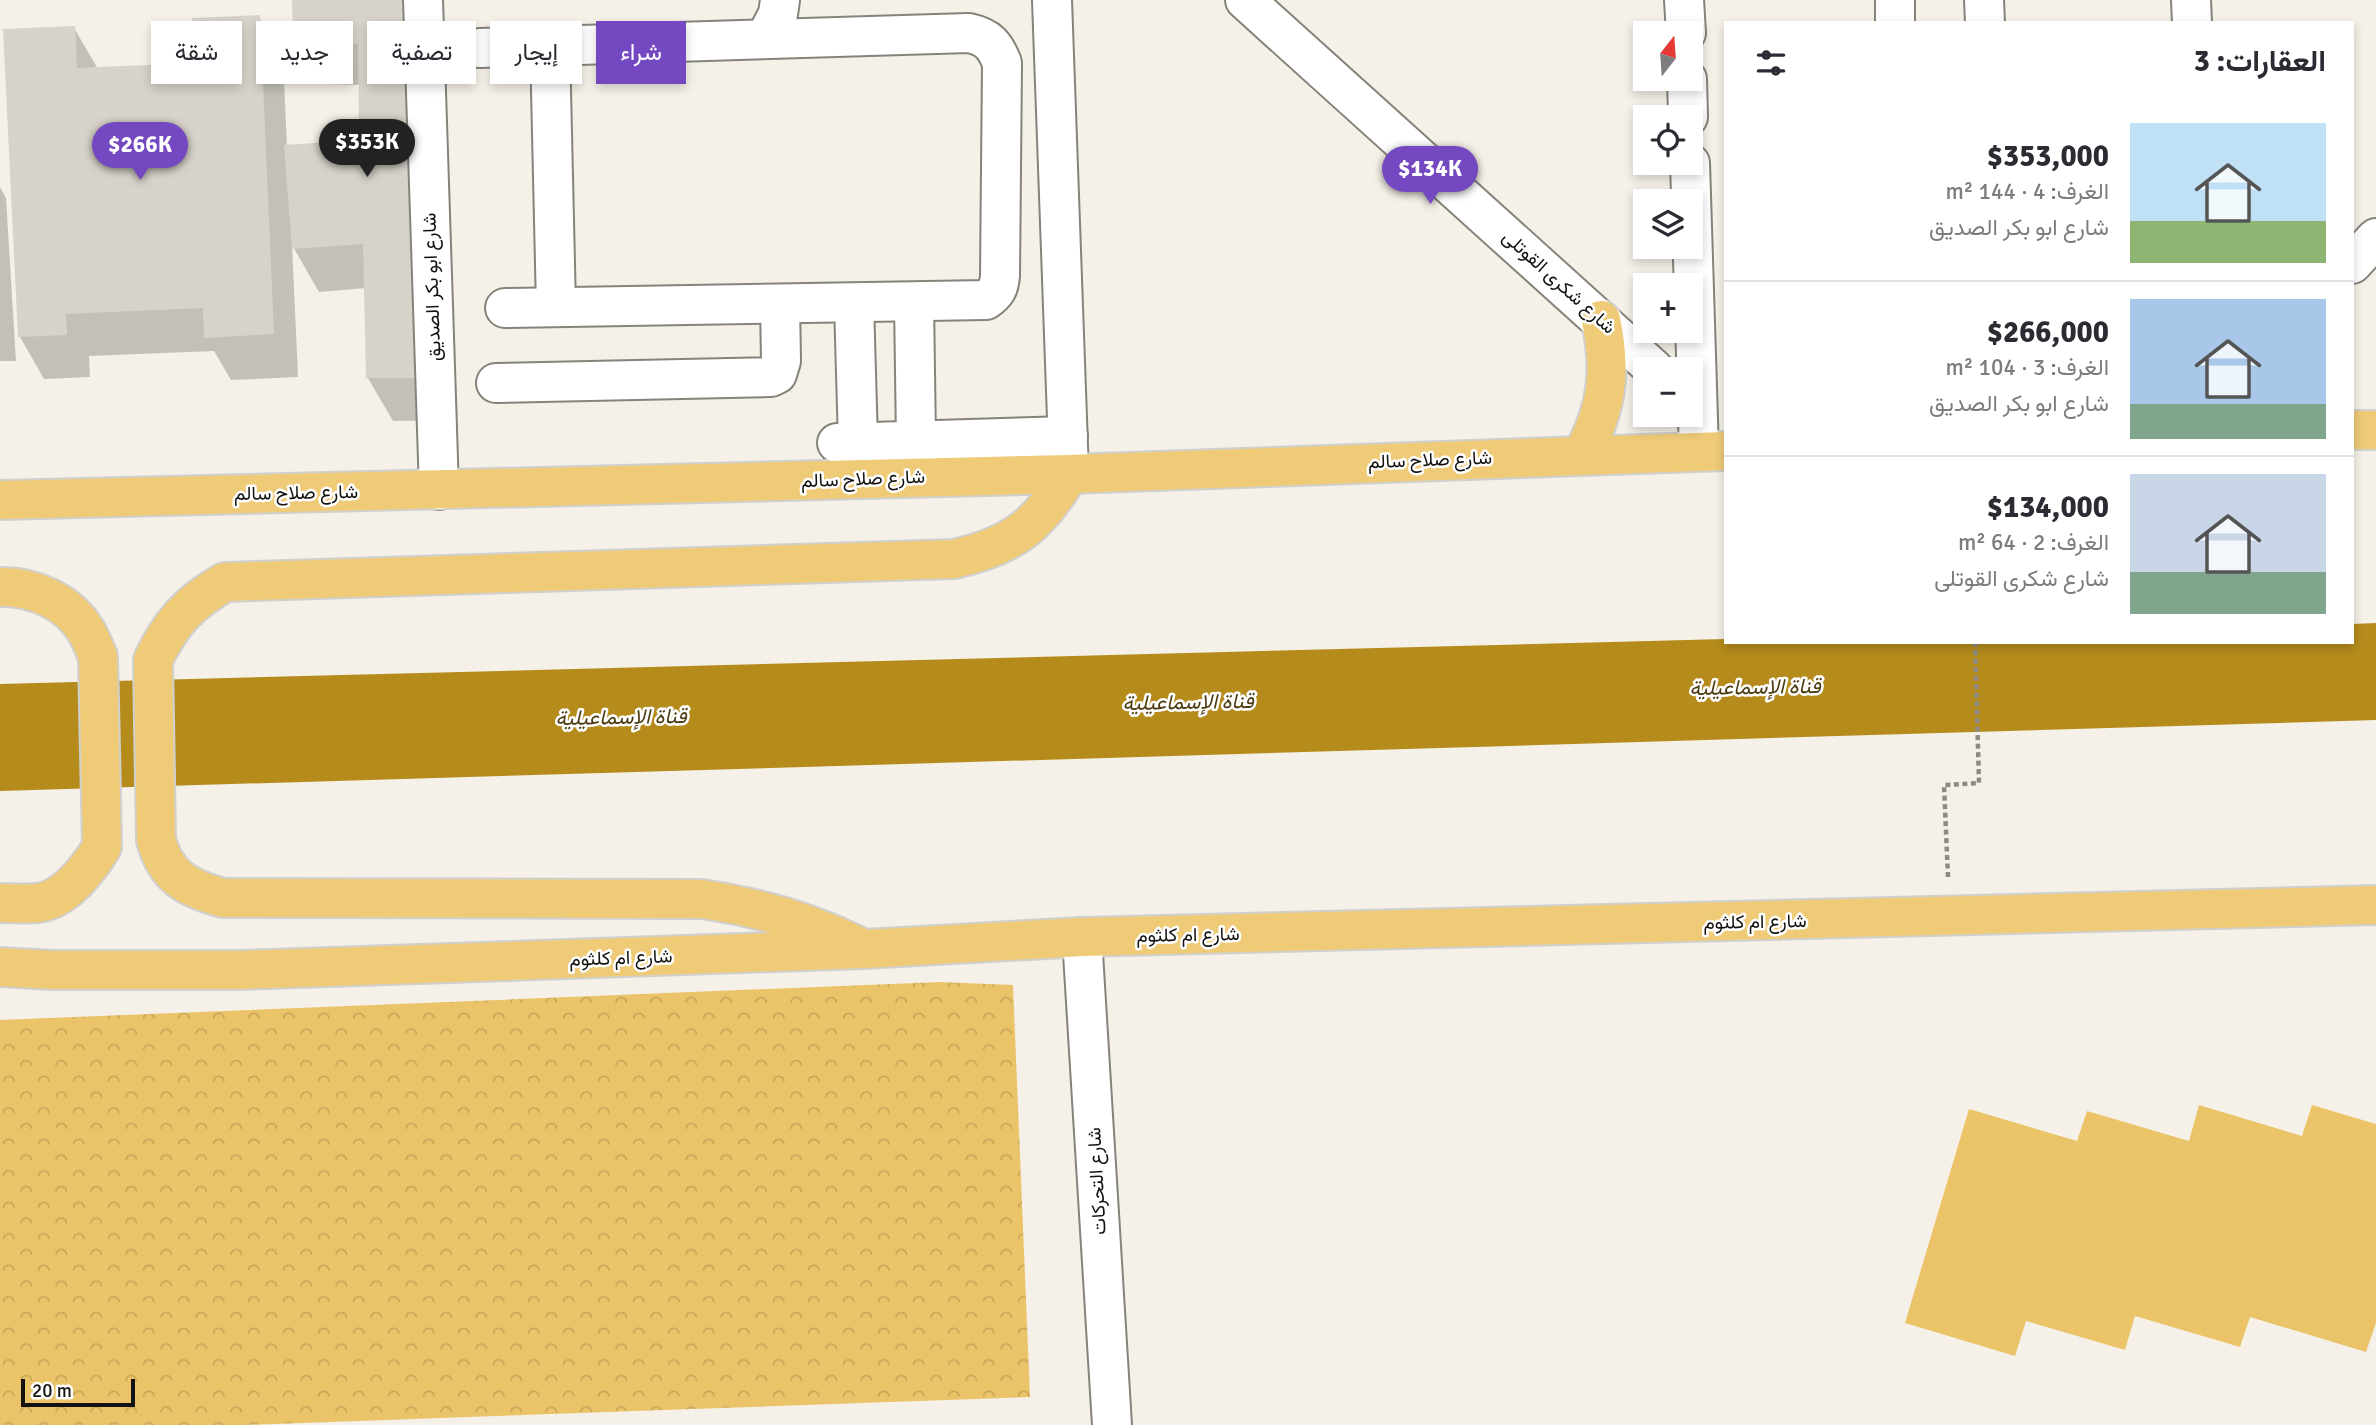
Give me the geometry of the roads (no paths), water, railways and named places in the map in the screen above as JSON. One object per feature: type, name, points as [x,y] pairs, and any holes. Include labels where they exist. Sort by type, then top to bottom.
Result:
[{"type":"highway","points":[[1584,454],[1595,430],[1605,393],[1607,347],[1601,320]]},
{"type":"highway","points":[[2354,430],[2376,429]]},
{"type":"highway","name":"شارع صلاح سالم","points":[[0,500],[1069,474],[1712,451]]},
{"type":"highway","points":[[864,949],[802,921],[736,904],[702,899],[223,898],[196,891],[174,874],[161,859],[156,839],[153,660],[165,635],[182,614],[202,595],[225,582],[954,559],[985,552],[1013,538],[1038,518],[1069,474]]},
{"type":"highway","points":[[0,587],[39,593],[65,607],[86,629],[98,656],[102,847],[87,870],[65,891],[42,903],[0,903]]},
{"type":"highway","name":"شارع ام كلثوم","points":[[0,967],[53,970],[239,970],[864,949],[1082,937],[1950,918],[2376,905]]},
{"type":"street","name":"شارع ابو بكر الصديق","points":[[423,0],[439,490]]},
{"type":"street","points":[[765,40],[778,14],[780,0]]},
{"type":"street","points":[[1052,0],[1069,474]]},
{"type":"street","name":"شارع شكرى القوتلى","points":[[1245,0],[1641,357]]},
{"type":"street","points":[[1684,0],[1685,21]]},
{"type":"street","points":[[1895,0],[1895,21]]},
{"type":"street","points":[[1984,0],[1984,21]]},
{"type":"street","points":[[2191,0],[2192,21]]},
{"type":"street","points":[[505,308],[986,300],[994,294],[999,285],[1002,63],[991,42],[979,35],[969,33],[582,45]]},
{"type":"street","points":[[480,48],[490,48]]},
{"type":"street","points":[[551,84],[556,307]]},
{"type":"street","points":[[1690,175],[1693,357]]},
{"type":"street","points":[[2354,262],[2376,238]]},
{"type":"street","points":[[914,302],[916,441]]},
{"type":"street","points":[[854,303],[847,443],[1068,436]]},
{"type":"street","points":[[496,383],[771,377],[777,374],[781,362],[780,304]]},
{"type":"street","points":[[1702,427],[1712,451]]},
{"type":"street","name":"شارع التحركات","points":[[1082,937],[1112,1425]]},
{"type":"water","name":"قناة الإسماعيلية","points":[[2376,623],[2376,720],[0,791],[0,684],[1724,639],[1724,644],[2354,644],[2354,624]]}]
